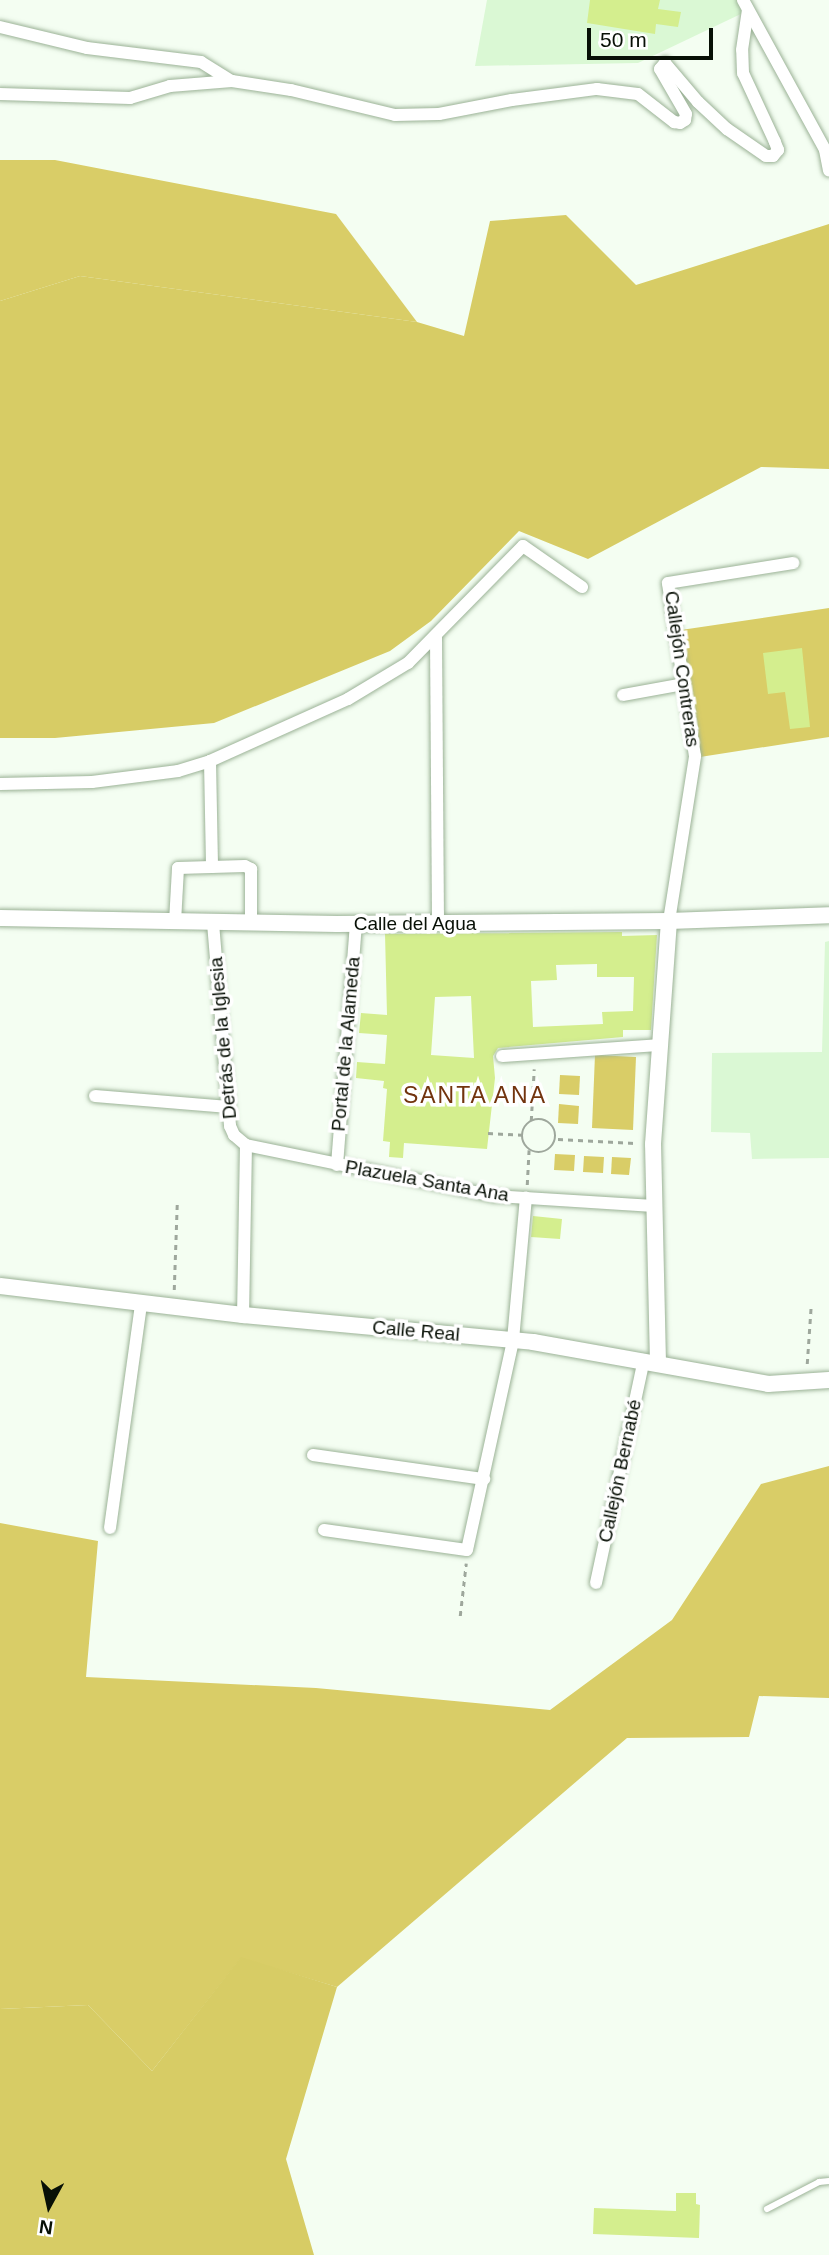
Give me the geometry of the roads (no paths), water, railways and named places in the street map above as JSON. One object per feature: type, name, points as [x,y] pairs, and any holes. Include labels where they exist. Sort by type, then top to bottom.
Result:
[{"type":"street","points":[[0,94],[130,98],[170,86],[232,81],[291,90],[395,115],[439,114],[512,100],[597,89],[624,90],[638,94],[674,122],[680,123],[685,120],[686,114],[660,69],[665,63],[726,129],[766,156],[773,156],[778,150],[743,73],[745,5]]},
{"type":"street","points":[[745,5],[825,150],[829,171]]},
{"type":"street","points":[[0,27],[87,48],[201,62],[232,81]]},
{"type":"street","points":[[0,784],[144,777],[210,761],[384,680],[436,637],[523,546],[582,587]]},
{"type":"street","name":"Callejón Contreras","points":[[669,921],[695,757],[668,583],[793,564]]},
{"type":"street","points":[[436,637],[438,923]]},
{"type":"street","points":[[623,695],[684,684]]},
{"type":"street","points":[[210,761],[212,867]]},
{"type":"street","points":[[175,922],[176,870],[181,867],[245,866],[251,869],[251,923]]},
{"type":"street","name":"Calle del Agua","points":[[0,918],[355,924],[669,921],[829,915]]},
{"type":"street","points":[[651,1361],[653,1144],[669,921]]},
{"type":"street","name":"Detrás de la Iglesia","points":[[213,923],[229,1107],[234,1135],[246,1145],[243,1315]]},
{"type":"street","name":"Portal de la Alameda","points":[[337,1165],[355,924]]},
{"type":"street","points":[[502,1056],[659,1045]]},
{"type":"street","points":[[95,1096],[229,1107]]},
{"type":"street","name":"Plazuela Santa Ana","points":[[246,1145],[495,1196],[652,1206]]},
{"type":"street","points":[[324,1530],[467,1550],[513,1340],[526,1198]]},
{"type":"street","name":"Calle Real","points":[[0,1286],[173,1308],[513,1340],[651,1361],[768,1384],[829,1380]]},
{"type":"street","points":[[110,1528],[141,1304]]},
{"type":"street","name":"Callejón Bernabé","points":[[596,1583],[651,1361]]},
{"type":"street","points":[[313,1455],[484,1479]]},
{"type":"lane","points":[[767,2210],[819,2182],[829,2180]]},
{"type":"district","name":"SANTA ANA","points":[[475,1095]]}]
